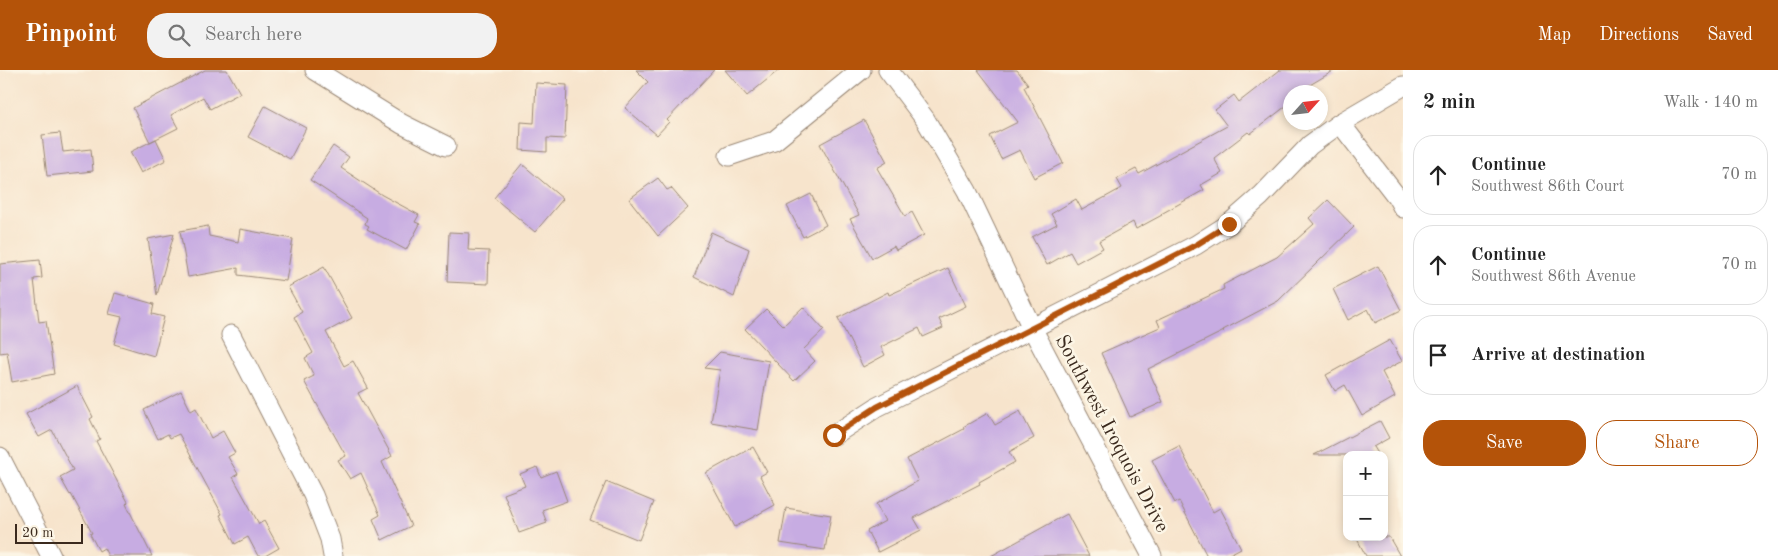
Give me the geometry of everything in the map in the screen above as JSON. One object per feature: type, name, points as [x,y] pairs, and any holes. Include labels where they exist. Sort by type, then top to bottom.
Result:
[{"type":"street","points":[[315,70],[402,124],[446,146]]},
{"type":"street","points":[[729,156],[774,141],[861,70]]},
{"type":"street","name":"Southwest Iroquois Drive","points":[[888,70],[925,118],[967,191],[1032,328],[1152,556]]},
{"type":"street","points":[[834,435],[877,407],[1196,245],[1229,224],[1261,196],[1310,145],[1340,123],[1403,86]]},
{"type":"street","points":[[1340,123],[1397,197],[1403,208]]},
{"type":"street","points":[[231,335],[314,495],[334,556]]},
{"type":"street","points":[[0,457],[51,556]]},
{"type":"building","points":[[205,70],[227,70],[240,93],[210,109],[203,97],[171,115],[178,128],[150,142],[133,108]]},
{"type":"building","points":[[636,70],[714,70],[667,120],[669,122],[657,135],[625,108],[648,82]]},
{"type":"building","points":[[725,70],[779,70],[747,96]]},
{"type":"building","points":[[978,70],[1017,70],[1028,84],[1024,87],[1063,163],[1034,178],[1020,150],[1001,159],[990,136],[1018,122]]},
{"type":"building","points":[[1280,70],[1335,70],[1310,85],[1283,85],[1283,108],[1250,134],[1248,132],[1214,158],[1222,173],[1201,185],[1204,190],[1136,229],[1133,222],[1099,241],[1103,248],[1076,263],[1070,252],[1047,265],[1032,237],[1057,224],[1051,214],[1076,199],[1082,210],[1122,188],[1117,179],[1136,169],[1139,174],[1227,126],[1215,110],[1234,95],[1239,102]]},
{"type":"building","points":[[536,83],[567,85],[565,139],[547,138],[547,152],[520,150],[521,122],[534,123]]},
{"type":"building","points":[[265,106],[306,128],[290,159],[248,137]]},
{"type":"building","points":[[864,120],[887,162],[877,168],[905,216],[912,212],[924,235],[896,250],[894,246],[872,258],[850,219],[859,215],[820,144]]},
{"type":"building","points":[[60,133],[63,152],[91,149],[93,171],[47,176],[42,135]]},
{"type":"building","points":[[156,139],[166,160],[141,173],[130,152]]},
{"type":"building","points":[[333,146],[349,157],[341,168],[382,195],[419,215],[415,222],[420,224],[406,250],[367,229],[369,226],[365,224],[367,218],[310,180]]},
{"type":"building","points":[[522,164],[563,199],[535,232],[494,198]]},
{"type":"building","points":[[658,178],[667,190],[671,188],[688,208],[658,236],[629,199]]},
{"type":"building","points":[[811,194],[826,225],[803,237],[787,206]]},
{"type":"building","points":[[1328,200],[1354,227],[1278,301],[1224,331],[1148,369],[1163,402],[1130,417],[1101,353],[1160,327],[1157,320],[1224,289],[1223,285],[1277,257],[1314,224],[1309,218]]},
{"type":"building","points":[[208,226],[209,236],[238,242],[240,229],[293,239],[286,281],[238,275],[238,268],[188,277],[180,231]]},
{"type":"building","points":[[449,232],[469,233],[468,250],[489,251],[488,284],[447,282]]},
{"type":"building","points":[[711,232],[749,249],[734,297],[694,277]]},
{"type":"building","points":[[174,234],[157,295],[148,239]]},
{"type":"building","points":[[40,260],[42,278],[34,279],[39,322],[46,321],[54,374],[12,382],[7,352],[0,353],[0,264]]},
{"type":"building","points":[[1378,266],[1401,310],[1375,323],[1368,309],[1348,320],[1333,289]]},
{"type":"building","points":[[324,267],[352,318],[326,332],[344,366],[353,361],[368,388],[358,393],[392,456],[382,462],[411,526],[382,540],[373,519],[380,515],[361,473],[350,479],[338,460],[346,456],[304,381],[314,376],[305,358],[313,353],[294,317],[302,312],[288,287]]},
{"type":"building","points":[[948,268],[966,306],[939,319],[943,328],[923,337],[919,328],[881,347],[885,355],[863,367],[838,318],[888,292],[889,295]]},
{"type":"building","points":[[115,293],[154,304],[152,314],[164,317],[154,356],[114,344],[122,317],[109,314]]},
{"type":"building","points":[[803,307],[824,330],[804,349],[815,361],[794,381],[745,329],[766,309],[783,326]]},
{"type":"building","points":[[1390,340],[1402,361],[1382,372],[1395,397],[1362,416],[1345,385],[1335,391],[1326,375]]},
{"type":"building","points":[[720,352],[769,361],[758,430],[711,422],[720,370],[704,368]]},
{"type":"building","points":[[77,386],[93,417],[90,419],[100,439],[96,441],[128,502],[126,504],[152,556],[108,556],[104,548],[99,551],[90,534],[92,533],[60,477],[73,470],[52,430],[39,437],[26,414]]},
{"type":"building","points":[[181,391],[191,411],[196,408],[211,438],[223,431],[235,453],[228,457],[238,474],[233,477],[259,524],[264,521],[279,548],[265,556],[258,556],[248,537],[235,544],[220,515],[222,514],[179,434],[170,438],[168,434],[158,439],[144,410]]},
{"type":"building","points":[[1020,411],[1034,438],[1009,452],[1015,462],[979,482],[980,484],[914,518],[921,530],[878,552],[867,531],[885,521],[876,504],[918,481],[907,459],[964,429],[963,427],[988,413],[995,425]]},
{"type":"building","points":[[1380,421],[1389,438],[1373,447],[1376,451],[1343,451],[1343,455],[1314,455]]},
{"type":"building","points":[[1179,446],[1213,512],[1220,508],[1241,548],[1226,556],[1207,556],[1179,501],[1175,503],[1152,460]]},
{"type":"building","points":[[753,447],[767,472],[760,476],[775,505],[735,527],[706,473]]},
{"type":"building","points":[[537,467],[541,477],[556,471],[567,501],[542,510],[547,523],[519,533],[504,494],[525,486],[520,474]]},
{"type":"building","points":[[606,482],[654,502],[639,540],[590,520]]},
{"type":"building","points":[[786,508],[831,515],[825,550],[780,543]]},
{"type":"building","points":[[1067,514],[1089,556],[991,556]]},
{"type":"building","points":[[1389,537],[1400,556],[1366,556],[1358,541],[1388,541]]},
{"type":"route","points":[[834,435],[877,407],[1196,245],[1229,224]]}]
